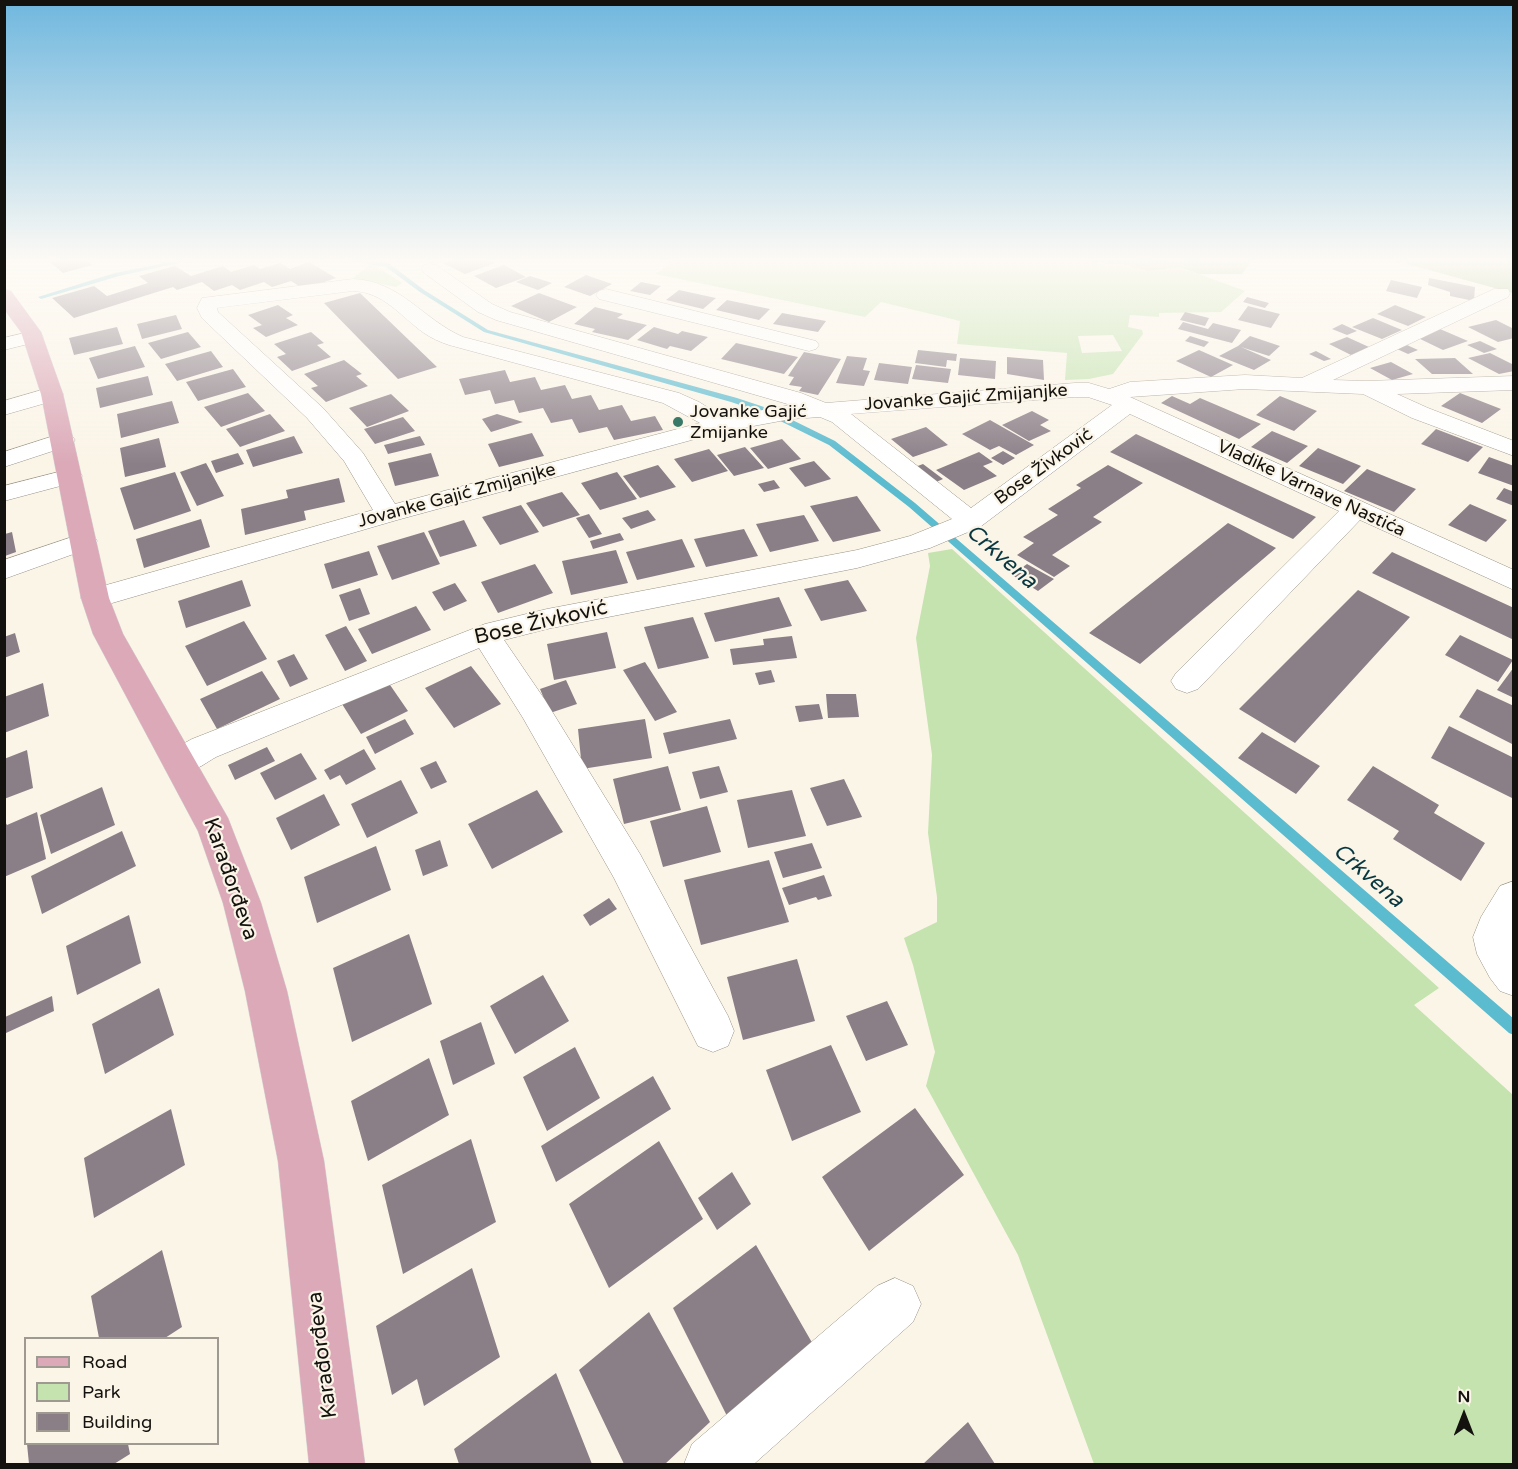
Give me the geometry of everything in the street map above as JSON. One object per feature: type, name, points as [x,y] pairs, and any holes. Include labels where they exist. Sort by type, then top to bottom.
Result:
[{"type":"main road","name":"Karađorđeva","points":[[26,328],[33,337],[52,394],[95,598],[108,634],[215,829],[242,903],[266,991],[301,1161],[337,1464]]},
{"type":"street","points":[[224,328],[315,413],[354,458],[388,514]]},
{"type":"street","points":[[429,328],[456,341],[671,398],[691,407],[718,425]]},
{"type":"street","name":"Jovanke Gajić Zmijanjke","points":[[544,328],[793,398],[822,409]]},
{"type":"street","points":[[719,341],[734,328]]},
{"type":"street","points":[[737,328],[809,345]]},
{"type":"street","name":"Bose Živković","points":[[1308,384],[1428,328]]},
{"type":"street","points":[[4,344],[33,337]]},
{"type":"street","points":[[687,368],[703,354]]},
{"type":"street","name":"Bose Živković","points":[[180,762],[204,748],[485,634],[547,619],[857,559],[920,542],[964,524],[1130,389],[1245,382],[1366,388],[1514,383]]},
{"type":"street","name":"Bose Živković","points":[[1366,388],[1420,413],[1514,449]]},
{"type":"street","name":"Jovanke Gajić Zmijanjke","points":[[95,598],[388,514],[718,425],[791,412],[1075,390],[1089,390],[1119,400]]},
{"type":"street","points":[[4,408],[52,394]]},
{"type":"street","name":"Vladike Varnave Nastića","points":[[1119,400],[1355,510],[1508,570]]},
{"type":"street","points":[[822,409],[840,417],[964,524]]},
{"type":"street","points":[[4,460],[63,440]]},
{"type":"street","points":[[4,494],[70,476]]},
{"type":"street","points":[[1187,681],[1355,510]]},
{"type":"street","points":[[4,570],[84,541]]},
{"type":"street","points":[[485,634],[534,709],[627,866],[713,1031]]},
{"type":"street","points":[[1514,898],[1491,933],[1491,943],[1497,956],[1514,977]]},
{"type":"street","points":[[712,1464],[895,1304]]},
{"type":"green space","points":[[959,328],[1131,328],[1142,330],[1143,334],[1113,374],[1089,379],[1065,380],[1067,353],[957,344]],"holes":[[[1113,335],[1122,351],[1082,353],[1078,336]]]},
{"type":"green space","points":[[952,549],[1439,988],[1414,1005],[1513,1095],[1513,1464],[1094,1464],[1018,1255],[926,1086],[935,1052],[904,938],[937,922],[937,897],[928,833],[932,755],[916,638],[930,566],[928,553]]},
{"type":"building","points":[[117,328],[123,344],[74,355],[69,338]]},
{"type":"building","points":[[138,328],[182,329],[142,339]]},
{"type":"building","points":[[254,328],[291,328],[266,337]]},
{"type":"building","points":[[348,328],[396,328],[437,367],[398,379]]},
{"type":"building","points":[[589,328],[644,328],[628,340],[592,332],[595,329]]},
{"type":"building","points":[[653,328],[678,334],[682,331],[708,337],[691,351],[670,346],[667,349],[637,340]]},
{"type":"building","points":[[793,328],[821,328],[818,332]]},
{"type":"building","points":[[1231,328],[1241,330],[1232,343],[1178,329]]},
{"type":"building","points":[[1350,328],[1357,331],[1347,335],[1332,329]]},
{"type":"building","points":[[1353,328],[1396,328],[1402,330],[1382,339]]},
{"type":"building","points":[[1469,328],[1514,329],[1514,338],[1498,342]]},
{"type":"building","points":[[1440,329],[1468,341],[1443,350],[1416,337]]},
{"type":"building","points":[[188,332],[201,347],[161,359],[148,343]]},
{"type":"building","points":[[311,332],[324,343],[317,345],[331,357],[292,371],[277,357],[286,354],[274,344]]},
{"type":"building","points":[[1190,336],[1209,342],[1204,347],[1185,341]]},
{"type":"building","points":[[1250,336],[1280,346],[1269,356],[1241,347],[1271,360],[1254,370],[1219,356],[1238,346]]},
{"type":"building","points":[[1347,337],[1369,347],[1351,355],[1329,344]]},
{"type":"building","points":[[1480,341],[1497,349],[1484,353],[1467,345]]},
{"type":"building","points":[[736,343],[798,357],[784,374],[721,359]]},
{"type":"building","points":[[1407,345],[1418,350],[1408,354],[1397,349]]},
{"type":"building","points":[[135,346],[145,367],[98,379],[89,358]]},
{"type":"building","points":[[918,350],[957,354],[956,361],[947,360],[946,367],[915,363]]},
{"type":"building","points":[[1199,350],[1233,365],[1211,377],[1176,361]]},
{"type":"building","points":[[211,351],[223,367],[177,381],[165,364]]},
{"type":"building","points":[[1316,351],[1331,359],[1324,361],[1309,354]]},
{"type":"building","points":[[804,352],[841,359],[818,395],[799,391],[802,387],[789,385],[794,377],[788,376]]},
{"type":"building","points":[[1490,353],[1514,365],[1514,371],[1499,374],[1468,358]]},
{"type":"building","points":[[847,356],[867,358],[863,370],[870,371],[864,386],[836,383]]},
{"type":"building","points":[[1007,357],[1043,360],[1044,380],[1007,374]]},
{"type":"building","points":[[960,358],[996,361],[995,379],[958,375]]},
{"type":"building","points":[[1455,358],[1473,374],[1432,374],[1415,359]]},
{"type":"building","points":[[344,360],[362,374],[356,376],[368,386],[326,402],[311,388],[318,386],[304,374]]},
{"type":"building","points":[[1391,362],[1413,374],[1392,380],[1370,368]]},
{"type":"building","points":[[879,363],[912,367],[908,384],[874,380]]},
{"type":"building","points":[[916,365],[951,369],[948,383],[912,379]]},
{"type":"building","points":[[233,369],[246,387],[198,401],[186,382]]},
{"type":"building","points":[[505,370],[510,382],[535,377],[541,390],[565,385],[572,399],[591,395],[599,410],[622,405],[631,421],[655,416],[663,430],[614,440],[607,427],[579,433],[572,419],[551,423],[543,408],[519,413],[514,400],[495,404],[490,390],[465,395],[459,379]]},
{"type":"building","points":[[148,376],[153,395],[100,408],[96,388]]},
{"type":"building","points":[[248,393],[265,411],[221,427],[204,407]]},
{"type":"building","points":[[1460,393],[1501,409],[1482,423],[1441,406]]},
{"type":"building","points":[[391,394],[409,411],[367,427],[349,408]]},
{"type":"building","points":[[1172,396],[1190,404],[1200,398],[1261,424],[1239,439],[1161,403]]},
{"type":"building","points":[[1280,396],[1317,411],[1294,431],[1256,415]]},
{"type":"building","points":[[172,401],[179,423],[121,438],[117,414]]},
{"type":"building","points":[[1032,411],[1049,420],[1040,425],[1051,431],[1029,441],[1002,425]]},
{"type":"building","points":[[270,414],[285,431],[240,447],[226,429]]},
{"type":"building","points":[[497,414],[523,422],[491,432],[482,419]]},
{"type":"building","points":[[403,417],[415,431],[375,444],[364,429]]},
{"type":"building","points":[[990,420],[1034,445],[1016,455],[999,446],[990,450],[962,434]]},
{"type":"building","points":[[926,427],[948,445],[913,457],[891,439]]},
{"type":"building","points":[[1436,429],[1483,447],[1468,462],[1421,444]]},
{"type":"building","points":[[1272,431],[1308,446],[1287,463],[1251,447]]},
{"type":"building","points":[[532,433],[544,456],[499,467],[488,444]]},
{"type":"building","points":[[1136,434],[1316,517],[1293,539],[1110,452]]},
{"type":"building","points":[[294,436],[303,453],[253,467],[246,450]]},
{"type":"building","points":[[420,436],[425,445],[388,454],[384,445]]},
{"type":"building","points":[[159,438],[166,467],[125,477],[120,448]]},
{"type":"building","points":[[782,439],[801,459],[768,469],[750,448]]},
{"type":"building","points":[[745,447],[764,468],[734,476],[717,455]]},
{"type":"building","points":[[1318,448],[1361,466],[1343,484],[1299,466]]},
{"type":"building","points":[[709,449],[728,471],[692,482],[674,459]]},
{"type":"building","points":[[1003,451],[1015,458],[1003,465],[991,458]]},
{"type":"building","points":[[979,452],[993,462],[983,466],[997,476],[964,490],[936,470]]},
{"type":"building","points":[[238,453],[244,464],[216,473],[211,461]]},
{"type":"building","points":[[431,453],[439,476],[395,486],[388,463]]},
{"type":"building","points":[[1489,457],[1514,466],[1514,486],[1478,473]]},
{"type":"building","points":[[814,461],[831,479],[805,487],[789,468]]},
{"type":"building","points":[[206,463],[224,496],[197,506],[180,472]]},
{"type":"building","points":[[923,464],[943,479],[934,483],[915,467]]},
{"type":"building","points":[[658,465],[676,487],[640,498],[623,476]]},
{"type":"building","points":[[1108,465],[1143,483],[1093,517],[1102,522],[1052,555],[1070,566],[1054,577],[1017,555],[1034,543],[1023,537],[1058,515],[1048,509],[1081,488],[1076,485]]},
{"type":"building","points":[[1367,469],[1416,489],[1394,512],[1344,491]]},
{"type":"building","points":[[175,472],[191,511],[134,530],[120,488]]},
{"type":"building","points":[[617,472],[637,499],[600,510],[581,483]]},
{"type":"building","points":[[339,478],[345,502],[304,511],[306,520],[245,535],[241,509],[288,498],[286,490]]},
{"type":"building","points":[[774,480],[780,488],[764,492],[758,484]]},
{"type":"building","points":[[1504,488],[1514,492],[1514,506],[1496,499]]},
{"type":"building","points":[[562,492],[580,515],[543,527],[526,503]]},
{"type":"building","points":[[857,496],[881,531],[833,542],[810,506]]},
{"type":"building","points":[[1470,504],[1507,520],[1486,542],[1448,525]]},
{"type":"building","points":[[521,505],[539,532],[500,545],[482,517]]},
{"type":"building","points":[[648,510],[656,520],[631,529],[622,518]]},
{"type":"building","points":[[589,514],[602,534],[589,538],[576,518]]},
{"type":"building","points":[[804,515],[819,541],[770,552],[756,524]]},
{"type":"building","points":[[201,519],[210,547],[144,568],[136,539]]},
{"type":"building","points":[[464,520],[477,546],[440,557],[428,531]]},
{"type":"building","points":[[1228,523],[1276,548],[1140,664],[1089,633]]},
{"type":"building","points":[[744,529],[758,556],[706,567],[694,539]]},
{"type":"building","points":[[12,532],[16,552],[5,556],[5,534]]},
{"type":"building","points":[[424,532],[440,564],[392,580],[377,546]]},
{"type":"building","points":[[620,533],[624,540],[593,549],[590,541]]},
{"type":"building","points":[[682,539],[695,567],[637,580],[626,552]]},
{"type":"building","points":[[616,550],[628,583],[571,595],[562,561]]},
{"type":"building","points":[[369,551],[378,575],[332,589],[324,564]]},
{"type":"building","points":[[1392,552],[1514,608],[1514,640],[1372,573]]},
{"type":"building","points":[[535,564],[553,593],[498,613],[481,582]]},
{"type":"building","points":[[1027,564],[1054,579],[1038,591],[1012,575]]},
{"type":"building","points":[[242,580],[251,606],[186,628],[178,601]]},
{"type":"building","points":[[848,580],[867,611],[821,621],[804,589]]},
{"type":"building","points":[[455,583],[467,601],[444,611],[432,592]]},
{"type":"building","points":[[360,588],[370,614],[349,621],[339,595]]},
{"type":"building","points":[[1358,590],[1410,617],[1295,743],[1239,709]]},
{"type":"building","points":[[779,597],[792,626],[715,642],[704,613]]},
{"type":"building","points":[[416,606],[431,630],[372,654],[358,629]]},
{"type":"building","points":[[693,617],[709,658],[658,669],[644,627]]},
{"type":"building","points":[[244,621],[267,659],[207,686],[185,646]]},
{"type":"building","points":[[346,626],[367,661],[345,671],[325,635]]},
{"type":"building","points":[[607,632],[616,668],[554,680],[547,644]]},
{"type":"building","points":[[15,633],[20,652],[4,658],[4,637]]},
{"type":"building","points":[[1460,635],[1513,660],[1498,682],[1445,655]]},
{"type":"building","points":[[792,636],[797,658],[733,665],[730,649],[764,645],[763,639]]},
{"type":"building","points":[[294,654],[308,679],[290,687],[277,661]]},
{"type":"building","points":[[645,662],[677,712],[655,721],[623,670]]},
{"type":"building","points":[[471,666],[501,704],[454,728],[425,688]]},
{"type":"building","points":[[1514,667],[1514,698],[1497,690]]},
{"type":"building","points":[[771,670],[775,682],[759,685],[755,673]]},
{"type":"building","points":[[262,671],[280,699],[217,729],[200,699]]},
{"type":"building","points":[[566,680],[577,704],[550,713],[540,689]]},
{"type":"building","points":[[388,682],[408,711],[361,734],[342,704]]},
{"type":"building","points":[[43,683],[49,716],[4,733],[4,697]]},
{"type":"building","points":[[1477,689],[1514,706],[1514,745],[1459,717]]},
{"type":"building","points":[[826,694],[856,694],[859,717],[828,718]]},
{"type":"building","points":[[819,704],[823,719],[799,722],[795,706]]},
{"type":"building","points":[[405,719],[414,734],[375,754],[366,737]]},
{"type":"building","points":[[645,719],[652,758],[582,769],[578,729]]},
{"type":"building","points":[[730,719],[737,739],[669,754],[663,733]]},
{"type":"building","points":[[1449,726],[1514,758],[1514,799],[1431,758]]},
{"type":"building","points":[[1262,732],[1320,766],[1296,794],[1238,758]]},
{"type":"building","points":[[267,747],[275,761],[235,780],[228,765]]},
{"type":"building","points":[[364,749],[376,769],[346,785],[340,775],[330,780],[324,770]]},
{"type":"building","points":[[27,750],[33,788],[4,799],[4,759]]},
{"type":"building","points":[[301,753],[317,779],[275,800],[260,773]]},
{"type":"building","points":[[436,761],[447,782],[431,789],[420,768]]},
{"type":"building","points":[[668,766],[681,810],[624,824],[613,779]]},
{"type":"building","points":[[719,766],[728,792],[700,799],[692,772]]},
{"type":"building","points":[[1373,766],[1439,805],[1434,813],[1485,843],[1461,881],[1393,839],[1399,831],[1347,800]]},
{"type":"building","points":[[844,779],[862,817],[827,826],[810,788]]},
{"type":"building","points":[[401,780],[418,813],[367,838],[351,804]]},
{"type":"building","points":[[102,787],[115,825],[51,854],[40,815]]},
{"type":"building","points":[[537,790],[563,832],[492,869],[468,824]]},
{"type":"building","points":[[792,790],[806,836],[748,848],[737,800]]},
{"type":"building","points":[[324,794],[340,825],[291,850],[276,818]]},
{"type":"building","points":[[707,806],[721,852],[663,867],[650,821]]},
{"type":"building","points":[[37,812],[46,859],[4,877],[4,820],[7,825]]},
{"type":"building","points":[[122,831],[136,866],[42,914],[31,876]]},
{"type":"building","points":[[440,840],[448,866],[423,876],[415,850]]},
{"type":"building","points":[[812,843],[822,868],[783,878],[774,852]]},
{"type":"building","points":[[376,846],[391,890],[317,923],[304,877]]},
{"type":"building","points":[[769,860],[789,922],[701,945],[684,880]]},
{"type":"building","points":[[824,875],[832,896],[818,900],[816,897],[789,905],[782,888]]},
{"type":"building","points":[[609,898],[617,909],[590,926],[583,915]]},
{"type":"building","points":[[129,915],[141,963],[77,995],[66,946]]},
{"type":"building","points":[[409,934],[432,1004],[352,1042],[333,968]]},
{"type":"building","points":[[797,959],[815,1021],[743,1040],[727,977]]},
{"type":"building","points":[[543,975],[569,1021],[515,1054],[490,1006]]},
{"type":"building","points":[[159,988],[174,1035],[105,1074],[92,1024]]},
{"type":"building","points":[[52,996],[54,1011],[6,1033],[5,1017]]},
{"type":"building","points":[[887,1001],[908,1045],[866,1061],[846,1016]]},
{"type":"building","points":[[481,1022],[495,1064],[453,1085],[440,1041]]},
{"type":"building","points":[[831,1045],[861,1112],[792,1141],[766,1070]]},
{"type":"building","points":[[575,1047],[600,1098],[547,1131],[523,1077]]},
{"type":"building","points":[[429,1058],[449,1115],[368,1161],[351,1101]]},
{"type":"building","points":[[653,1076],[671,1109],[556,1182],[541,1146]]},
{"type":"building","points":[[915,1108],[964,1175],[869,1251],[822,1177]]},
{"type":"building","points":[[171,1109],[185,1165],[94,1218],[84,1158]]},
{"type":"building","points":[[471,1139],[496,1222],[403,1274],[382,1185]]},
{"type":"building","points":[[659,1141],[703,1219],[609,1288],[569,1204]]},
{"type":"building","points":[[732,1172],[751,1204],[717,1230],[698,1198]]},
{"type":"building","points":[[756,1245],[818,1353],[732,1426],[673,1308]]},
{"type":"building","points":[[162,1250],[182,1327],[167,1337],[99,1337],[91,1296]]},
{"type":"building","points":[[472,1268],[500,1357],[424,1406],[417,1379],[392,1395],[376,1326]]},
{"type":"building","points":[[649,1312],[710,1422],[665,1464],[624,1464],[579,1370]]},
{"type":"building","points":[[556,1373],[592,1464],[459,1464],[454,1449]]},
{"type":"building","points":[[968,1422],[995,1464],[923,1464]]},
{"type":"building","points":[[27,1445],[128,1445],[130,1454],[114,1464],[29,1464]]},
{"type":"waterway","name":"Crkvena","points":[[480,328],[734,400],[767,411],[832,443],[912,505],[1514,1028]]},
{"type":"place","name":"Jovanke Gajić Zmijanke","points":[[678,422]]}]
